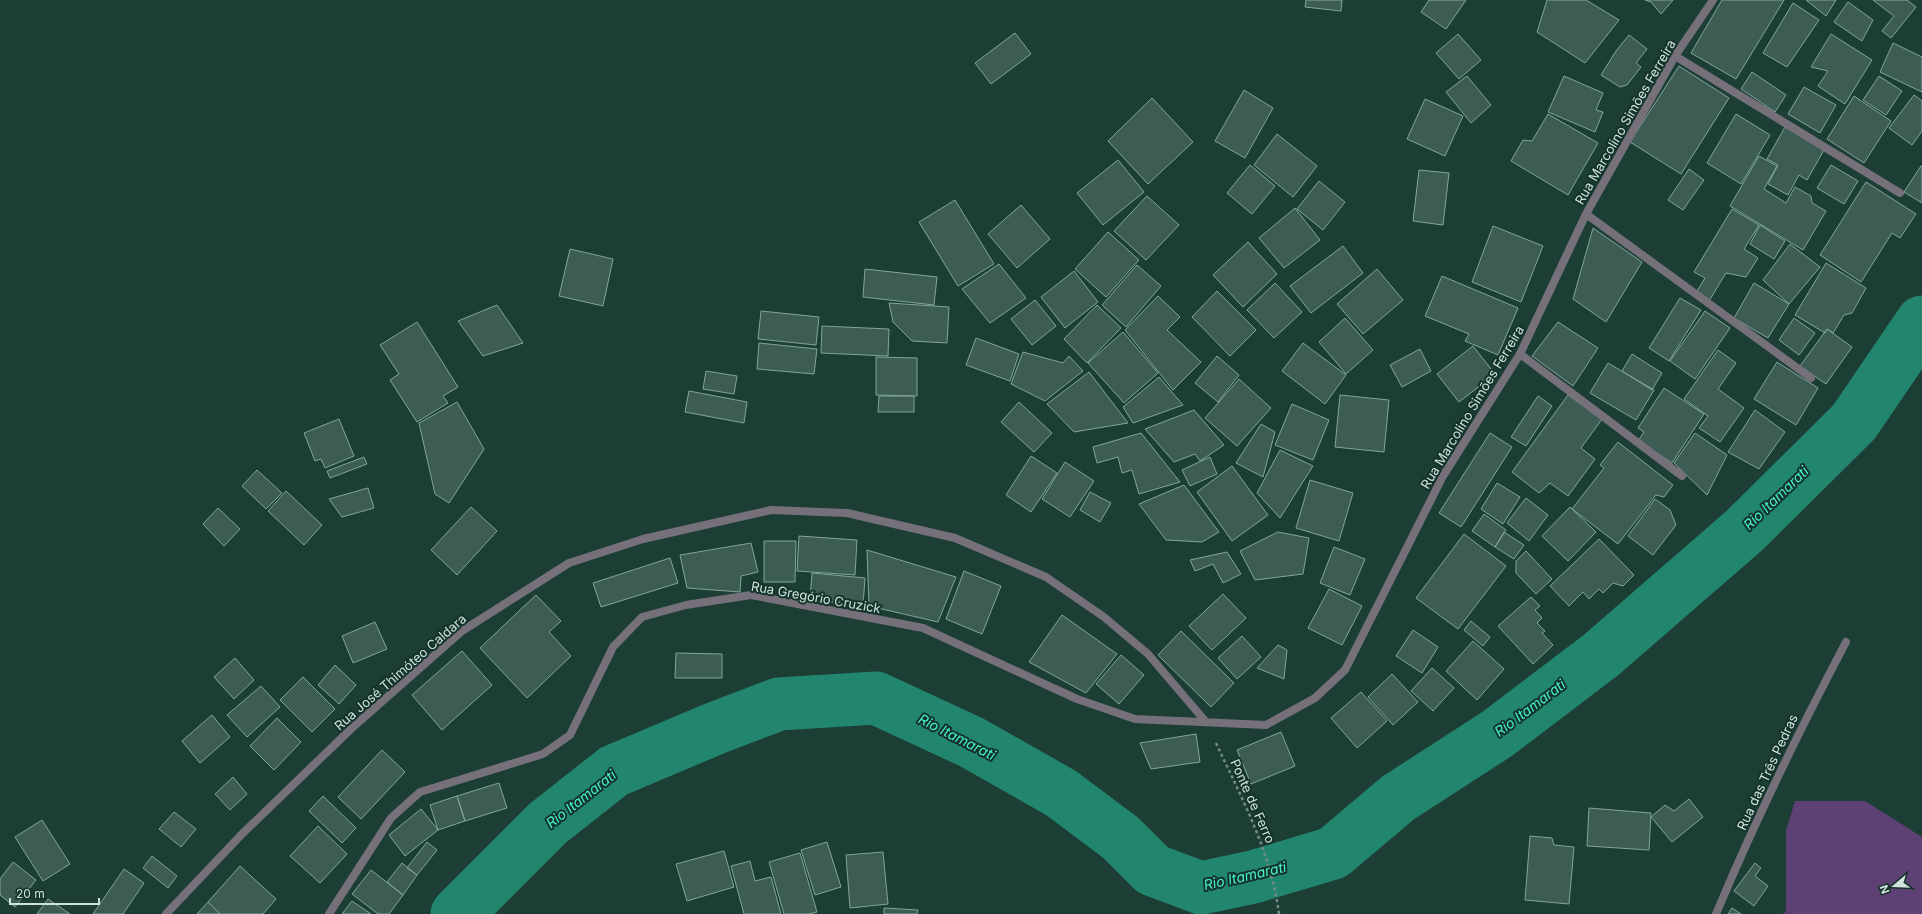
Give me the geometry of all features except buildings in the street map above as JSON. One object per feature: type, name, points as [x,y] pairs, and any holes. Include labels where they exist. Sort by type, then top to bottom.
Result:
[{"type":"street","name":"Rua Marcolino Simões Ferreira","points":[[1206,722],[1266,725],[1315,698],[1345,670],[1443,476],[1520,354],[1586,214],[1675,56],[1713,0]]},
{"type":"street","points":[[1675,56],[1900,193]]},
{"type":"street","points":[[1586,214],[1811,378]]},
{"type":"street","points":[[1520,354],[1682,476]]},
{"type":"street","name":"Rua José Thimóteo Caldara","points":[[166,914],[242,834],[346,733],[462,631],[569,563],[643,539],[771,510],[847,513],[955,538],[1046,577],[1104,617],[1148,654],[1206,722]]},
{"type":"street","name":"Rua Gregório Cruzick","points":[[329,914],[391,818],[420,792],[543,754],[570,735],[613,647],[642,617],[686,605],[751,595],[923,628],[1077,699],[1135,719],[1206,722]]},
{"type":"street","name":"Rua das Três Pedras","points":[[1716,914],[1735,868],[1805,719],[1846,642]]},
{"type":"path","name":"Ponte de Ferro","points":[[1206,722],[1260,836],[1277,896],[1279,914]]},
{"type":"shaded area","points":[[1795,801],[1865,801],[1922,837],[1922,914],[1783,914],[1786,911],[1786,831]]},
{"type":"waterway","name":"Rio Itamarati","points":[[457,914],[548,823],[614,771],[716,728],[779,704],[876,698],[971,742],[1061,793],[1121,838],[1153,870],[1201,888],[1253,877],[1333,853],[1398,798],[1497,734],[1601,655],[1745,530],[1854,422],[1922,322]]}]
